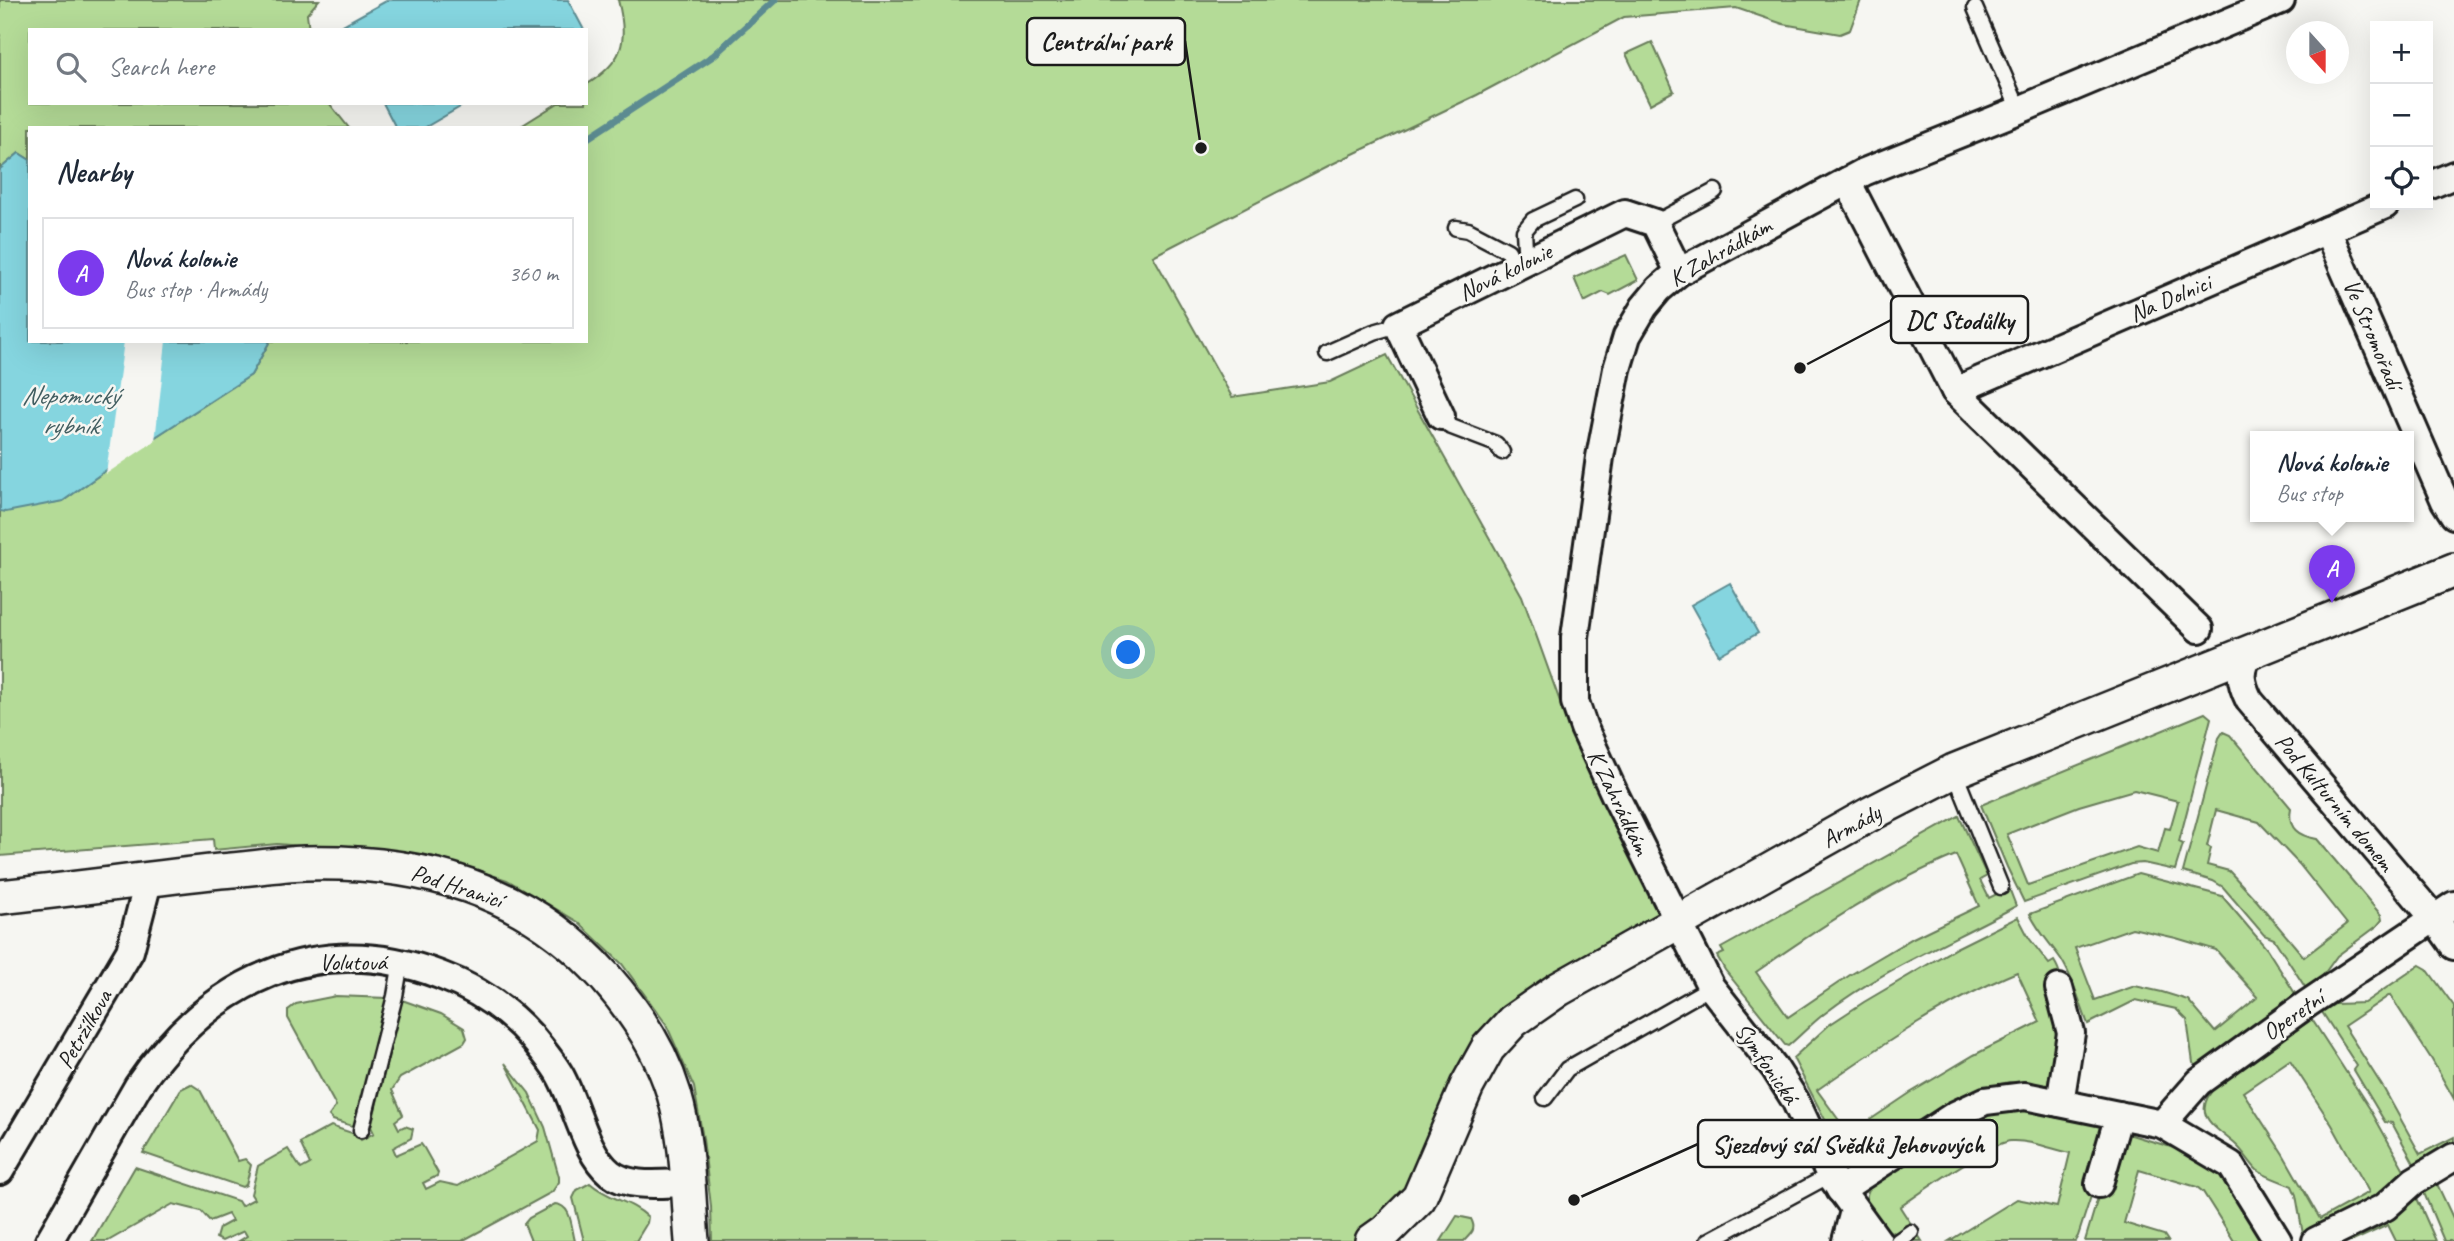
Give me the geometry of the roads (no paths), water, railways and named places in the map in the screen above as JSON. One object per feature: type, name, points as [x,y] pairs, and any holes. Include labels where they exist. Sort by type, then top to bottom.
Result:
[{"type":"street","name":"K Zahrádkám","points":[[1678,921],[1584,728],[1575,702],[1575,637],[1600,457],[1617,369],[1627,336],[1644,307],[1679,272],[1847,181],[1887,162],[2019,110],[2281,0]]},
{"type":"street","points":[[2433,184],[2454,175]]},
{"type":"street","points":[[1847,181],[1955,391],[2199,629]]},
{"type":"street","name":"Na Dolnici","points":[[1955,391],[2373,210]]},
{"type":"street","name":"Nová kolonie","points":[[1398,325],[1625,213],[1655,223]]},
{"type":"street","points":[[1655,223],[1679,272]]},
{"type":"street","name":"Ve Stromořadí","points":[[2327,230],[2445,501],[2454,515]]},
{"type":"street","points":[[1398,325],[1441,416]]},
{"type":"street","name":"Armády","points":[[1372,1241],[1419,1198],[1467,1086],[1488,1048],[1513,1021],[1559,989],[1872,813],[1954,771],[2454,570]]},
{"type":"street","name":"Pod Kulturním domem","points":[[2250,650],[2240,672],[2242,687],[2249,700],[2444,912],[2454,946]]},
{"type":"street","name":"Pod Hranicí","points":[[0,897],[149,878],[304,863],[376,865],[422,872],[492,894],[561,934],[588,958],[613,987],[652,1043],[674,1096],[681,1127],[692,1241]]},
{"type":"street","name":"Petržílkova","points":[[0,1171],[130,951],[149,878]]},
{"type":"street","name":"Operetní","points":[[2162,1124],[2199,1082],[2307,1004],[2444,912]]},
{"type":"street","name":"Symfonická","points":[[1678,921],[1712,987],[1774,1067],[1795,1100],[1841,1192],[1878,1241]]},
{"type":"street","name":"Volutová","points":[[49,1241],[154,1062],[198,1016],[242,985],[310,961],[375,958],[401,962],[472,989],[505,1010],[559,1073],[592,1149],[600,1163],[611,1174],[626,1181],[688,1183]]},
{"type":"street","points":[[2059,988],[2071,1033],[2060,1103]]},
{"type":"street","points":[[1846,1241],[1841,1192],[1955,1115],[1985,1101],[2025,1096],[2162,1124],[2231,1165],[2278,1241]]},
{"type":"street","points":[[2099,1184],[2119,1115]]},
{"type":"street","points":[[2316,1241],[2385,1207],[2414,1181],[2454,1157]]},
{"type":"lane","points":[[1975,8],[2019,110]]},
{"type":"lane","points":[[1655,223],[1715,191]]},
{"type":"lane","points":[[1524,263],[1524,231],[1534,220],[1575,200]]},
{"type":"lane","points":[[1456,228],[1468,230],[1508,251],[1524,263]]},
{"type":"lane","points":[[1327,353],[1374,332],[1398,325]]},
{"type":"lane","points":[[1441,416],[1449,426],[1496,444],[1502,452]]},
{"type":"lane","points":[[1954,771],[2001,887]]},
{"type":"lane","points":[[361,1130],[401,962]]},
{"type":"lane","points":[[1545,1098],[1567,1069],[1712,987]]},
{"type":"lane","points":[[1708,1241],[1841,1192]]},
{"type":"lane","points":[[1898,1241],[1911,1232]]},
{"type":"water","points":[[388,0],[568,0],[583,28],[342,28],[341,26]]},
{"type":"water","points":[[384,105],[464,105],[427,126],[395,126]]},
{"type":"water","name":"Nepomucký rybník","points":[[19,153],[28,159],[28,343],[269,343],[251,375],[126,456],[63,501],[6,512],[0,511],[0,169]]},
{"type":"water","points":[[1730,583],[1758,633],[1719,655],[1691,605]]},
{"type":"waterway","points":[[588,138],[713,56],[775,0]]},
{"type":"place","name":"Centrální park","points":[[1201,148]]},
{"type":"place","name":"DC Stodůlky","points":[[1800,368]]},
{"type":"place","name":"Nová kolonie","points":[[2332,603]]},
{"type":"place","name":"Sjezdový sál Svědků Jehovových","points":[[1574,1200]]}]
